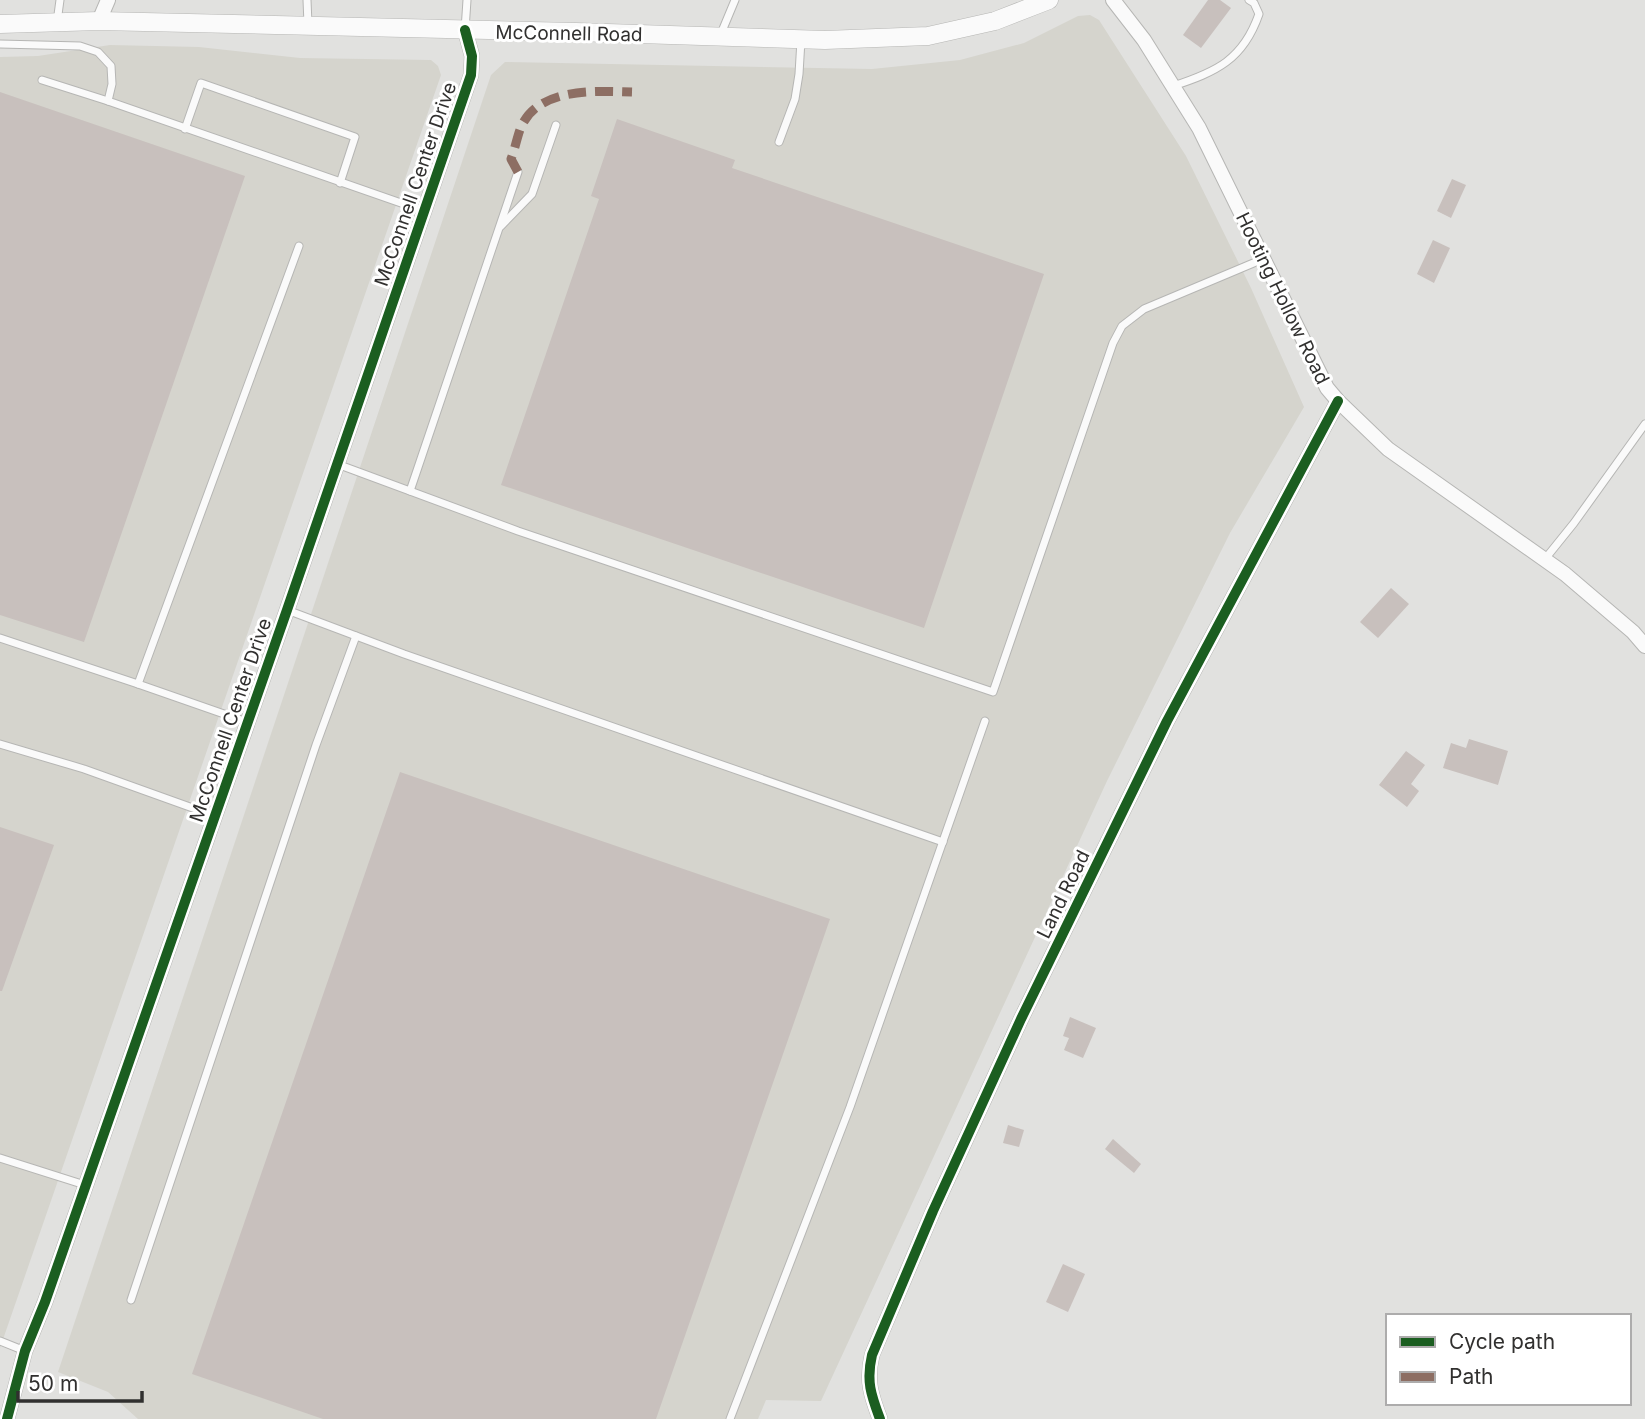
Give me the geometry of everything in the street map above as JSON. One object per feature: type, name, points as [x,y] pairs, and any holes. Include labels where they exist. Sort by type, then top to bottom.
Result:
[{"type":"street","points":[[99,21],[108,0]]},
{"type":"street","name":"McConnell Road","points":[[0,24],[99,21],[825,40],[928,36],[995,21],[1049,0]]},
{"type":"street","name":"Hooting Hollow Road","points":[[1113,0],[1144,40],[1199,128],[1327,388],[1388,449],[1565,574],[1633,632],[1645,646]]},
{"type":"street","name":"McConnell Center Drive","points":[[7,1419],[25,1351],[45,1302],[248,722],[471,75],[472,56],[465,30]]},
{"type":"street","name":"Land Road","points":[[880,1419],[870,1392],[869,1370],[872,1355],[933,1210],[1021,1019],[1167,721],[1338,401]]},
{"type":"lane","points":[[57,23],[60,0]]},
{"type":"lane","points":[[307,0],[308,26]]},
{"type":"lane","points":[[465,30],[467,0]]},
{"type":"lane","points":[[720,37],[735,0]]},
{"type":"lane","points":[[1172,86],[1201,77],[1220,67],[1238,52],[1253,30],[1259,14],[1250,0]]},
{"type":"lane","points":[[779,142],[795,99],[801,39]]},
{"type":"lane","points":[[0,44],[80,46],[98,52],[111,66],[112,83],[108,102]]},
{"type":"lane","points":[[42,80],[424,211]]},
{"type":"lane","points":[[185,130],[201,83],[355,137],[340,183]]},
{"type":"lane","points":[[498,229],[532,194],[556,125]]},
{"type":"lane","points":[[410,491],[518,172]]},
{"type":"lane","points":[[138,684],[299,246]]},
{"type":"lane","points":[[337,464],[545,540],[993,692],[1113,343],[1122,326],[1144,309],[1263,259]]},
{"type":"lane","points":[[1545,559],[1645,424]]},
{"type":"lane","points":[[287,610],[943,842]]},
{"type":"lane","points":[[131,1300],[316,745],[356,636]]},
{"type":"lane","points":[[0,638],[248,722]]},
{"type":"lane","points":[[730,1419],[850,1107],[985,721]]},
{"type":"lane","points":[[0,744],[84,769],[215,816]]},
{"type":"lane","points":[[0,1158],[86,1185]]},
{"type":"lane","points":[[0,1341],[25,1351]]},
{"type":"shaded area","points":[[1090,15],[1099,20],[1186,156],[1251,288],[1304,407],[1230,533],[1107,781],[821,1401],[766,1400],[758,1419],[138,1419],[108,1392],[58,1372],[491,75],[505,62],[872,69],[960,60],[1024,43],[1078,16]]},
{"type":"shaded area","points":[[110,45],[199,47],[300,58],[431,60],[438,66],[441,75],[0,1348],[0,57],[38,56]]},
{"type":"building","points":[[1208,0],[1220,0],[1231,8],[1201,48],[1183,35]]},
{"type":"building","points":[[0,92],[245,176],[84,642],[0,615]]},
{"type":"building","points":[[617,119],[735,160],[732,168],[1044,274],[924,628],[501,485],[599,199],[591,196]]},
{"type":"building","points":[[1452,179],[1466,185],[1451,218],[1437,211]]},
{"type":"building","points":[[1433,240],[1450,248],[1434,283],[1417,274]]},
{"type":"building","points":[[1391,588],[1409,604],[1378,638],[1360,622]]},
{"type":"building","points":[[1469,739],[1508,751],[1498,785],[1443,768],[1451,743],[1466,748]]},
{"type":"building","points":[[1406,751],[1425,765],[1411,784],[1419,791],[1407,807],[1379,785]]},
{"type":"building","points":[[400,772],[830,919],[656,1419],[323,1419],[192,1374]]},
{"type":"building","points":[[0,827],[54,845],[2,991],[0,991]]},
{"type":"building","points":[[1070,1017],[1096,1028],[1083,1058],[1064,1050],[1069,1038],[1063,1036]]},
{"type":"building","points":[[1008,1125],[1024,1130],[1019,1147],[1003,1143]]},
{"type":"building","points":[[1113,1139],[1141,1164],[1134,1173],[1105,1149]]},
{"type":"building","points":[[1063,1264],[1085,1274],[1068,1312],[1046,1302]]},
{"type":"marked path","points":[[518,172],[511,159],[521,127],[529,114],[541,105],[569,94],[632,92]]},
{"type":"cycle path","points":[[7,1419],[25,1351],[45,1302],[287,610],[471,75],[472,56],[465,30]]},
{"type":"cycle path","points":[[880,1419],[870,1388],[872,1355],[933,1211],[1021,1019],[1167,721],[1338,401]]}]
